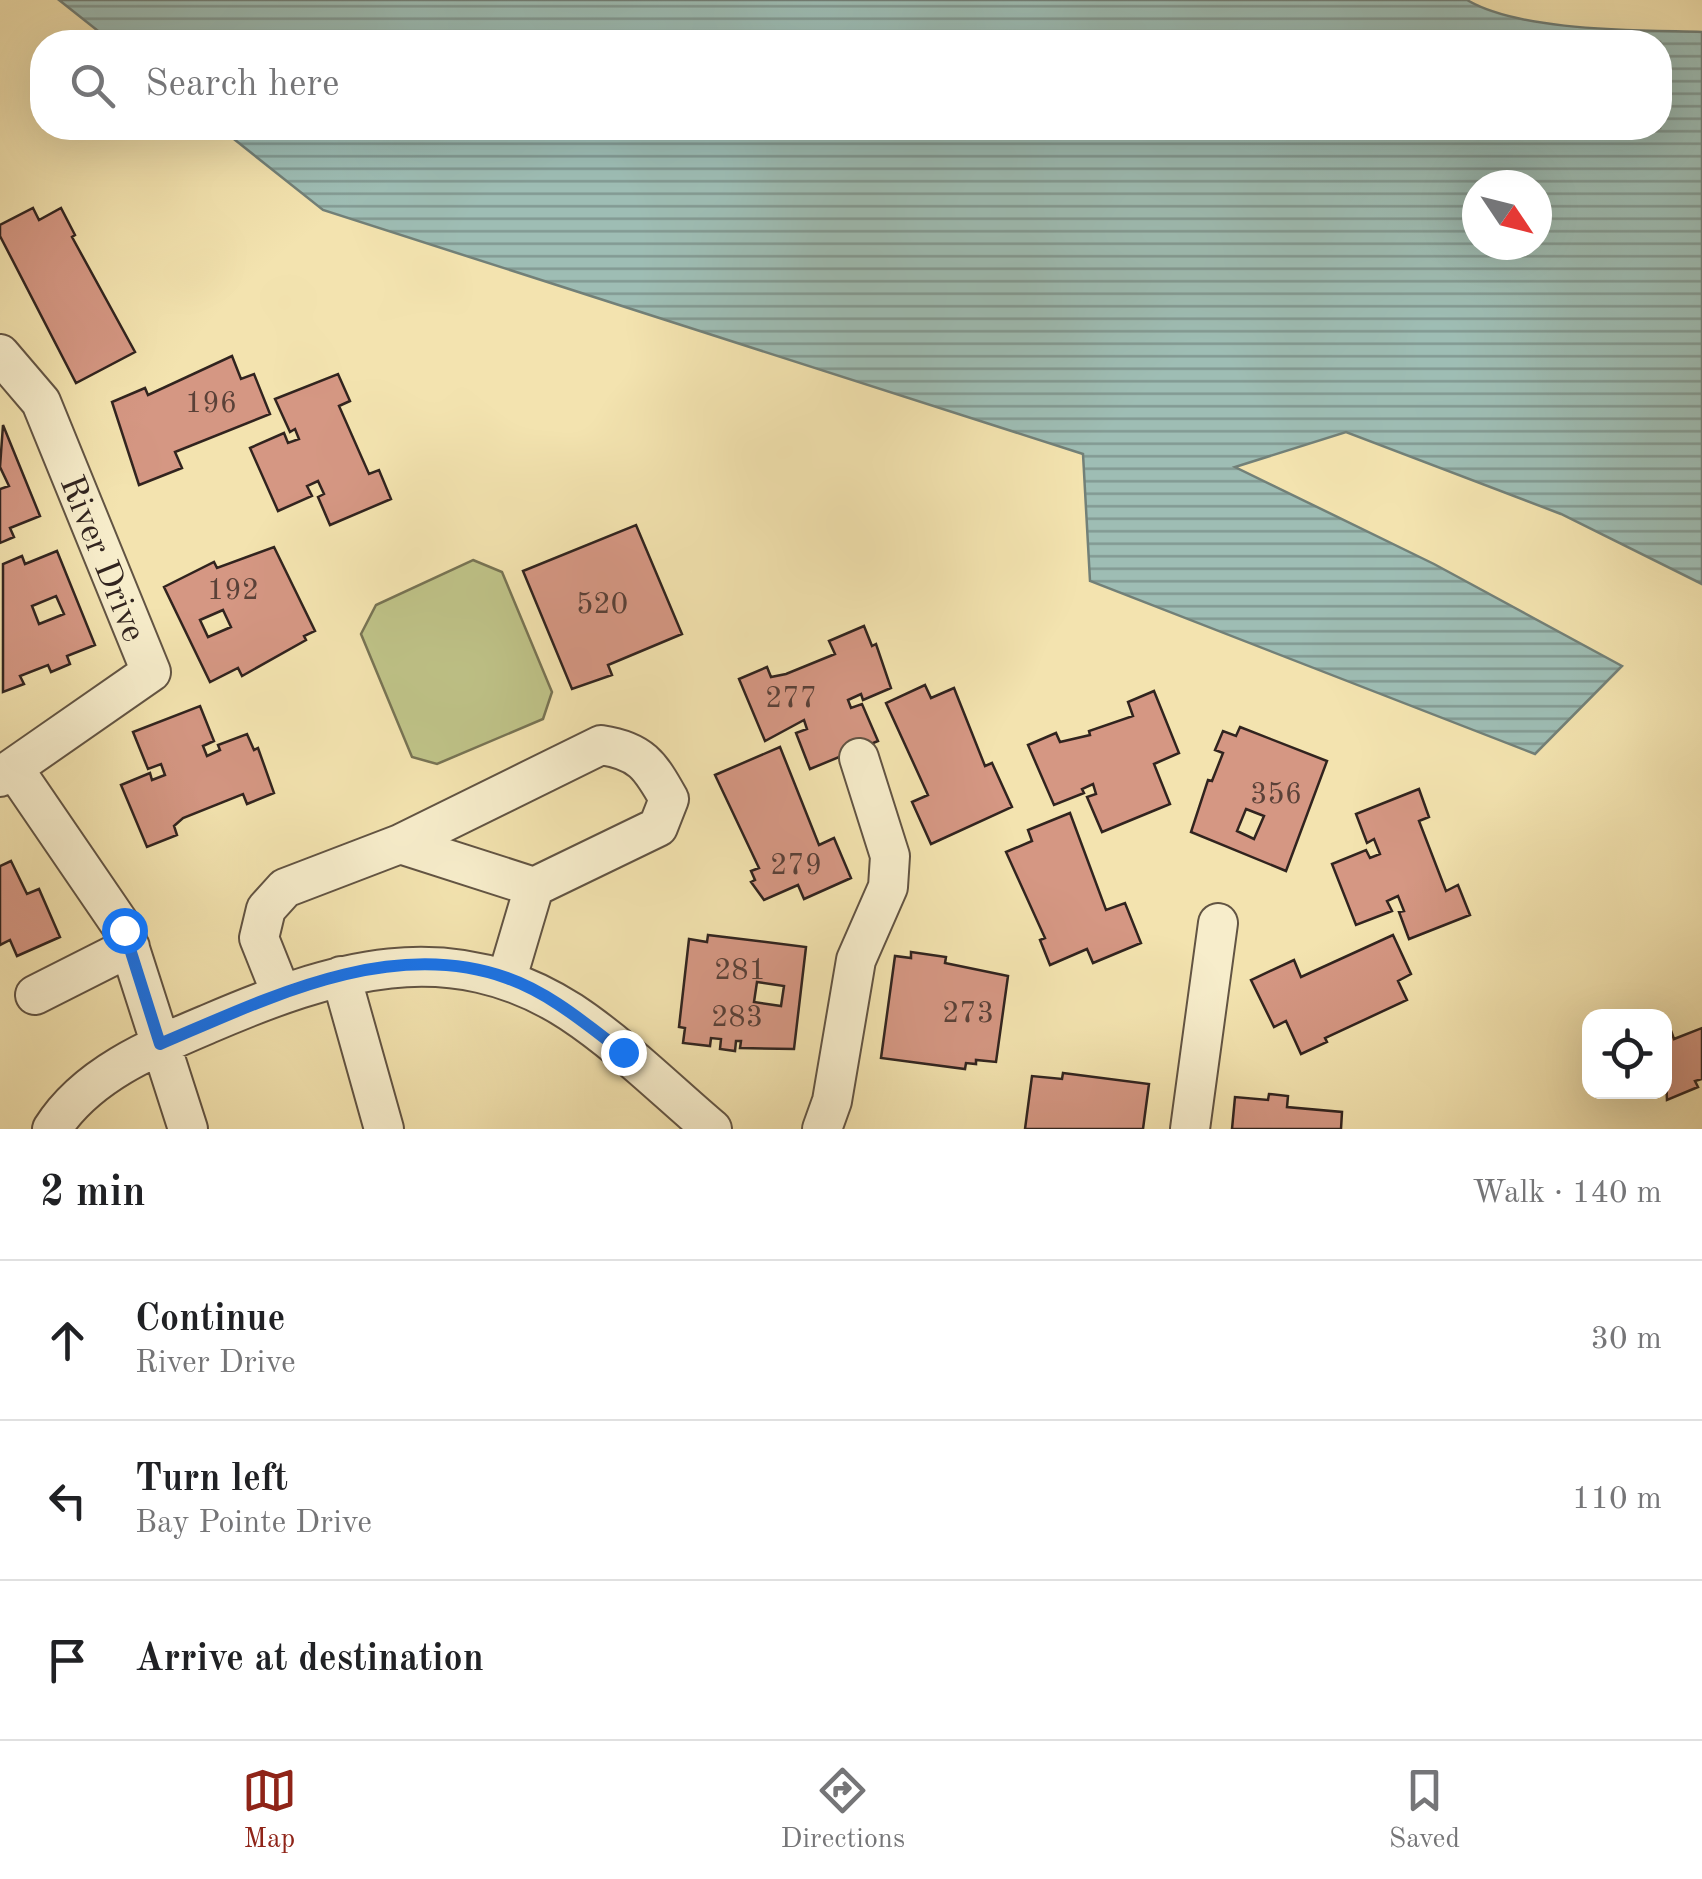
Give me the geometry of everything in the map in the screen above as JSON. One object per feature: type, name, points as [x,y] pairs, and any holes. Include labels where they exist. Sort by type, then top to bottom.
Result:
[{"type":"street","name":"River Drive","points":[[0,354],[41,402],[151,672],[7,773],[124,930],[188,1129]]},
{"type":"street","points":[[281,992],[259,938],[266,908],[285,888],[400,844],[602,745],[628,749],[646,758],[668,799],[658,827],[534,887],[400,844]]},
{"type":"street","points":[[822,1129],[832,1101],[856,960],[888,887],[890,856],[858,758]]},
{"type":"street","points":[[507,978],[534,887]]},
{"type":"street","points":[[1190,1129],[1218,922]]},
{"type":"street","points":[[36,995],[130,947]]},
{"type":"street","points":[[52,1129],[88,1088],[160,1044],[281,992],[341,976],[441,965],[507,978],[571,1012],[712,1129]]},
{"type":"street","points":[[341,976],[384,1129]]},
{"type":"green space","points":[[473,560],[502,572],[552,692],[543,719],[437,764],[412,757],[361,634],[376,605]]},
{"type":"water","points":[[59,0],[1467,0],[1490,10],[1548,24],[1643,30],[97,30]]},
{"type":"water","points":[[1672,31],[1702,32],[1702,584],[1561,514],[1346,432],[1235,467],[1434,564],[1622,666],[1535,754],[1090,581],[1083,454],[323,210],[235,140],[1672,140]]},
{"type":"building","points":[[33,208],[39,220],[61,208],[75,235],[72,237],[135,352],[76,383],[0,236],[0,225]]},
{"type":"building","points":[[232,356],[241,379],[254,374],[270,414],[175,452],[182,468],[139,485],[112,402],[145,388],[148,395]]},
{"type":"building","points":[[338,374],[350,401],[339,406],[369,474],[379,470],[391,499],[330,525],[318,497],[324,494],[318,481],[307,486],[312,496],[278,511],[250,448],[284,433],[288,443],[299,439],[295,429],[290,432],[275,399]]},
{"type":"building","points":[[3,425],[40,516],[10,528],[14,537],[0,543],[0,489],[9,486],[0,467]]},
{"type":"building","points":[[636,525],[682,634],[608,665],[612,675],[572,689],[523,571]]},
{"type":"building","points":[[274,547],[315,631],[242,676],[238,668],[210,682],[164,587],[214,562],[217,568]],"holes":[[[223,610],[231,627],[208,637],[200,620]]]},
{"type":"building","points":[[57,551],[95,645],[67,656],[70,664],[51,672],[48,665],[20,676],[24,684],[3,692],[3,564],[22,556],[25,564]],"holes":[[[56,596],[64,614],[39,624],[32,606]]]},
{"type":"building","points":[[864,626],[872,646],[876,644],[891,688],[863,700],[861,694],[848,700],[851,708],[862,704],[878,741],[810,769],[796,733],[807,729],[804,720],[765,741],[739,679],[767,667],[771,677],[786,674],[835,654],[829,641]]},
{"type":"building","points":[[925,685],[931,698],[954,688],[985,766],[992,763],[1012,807],[931,844],[912,802],[928,795],[886,703]]},
{"type":"building","points":[[1154,691],[1179,753],[1154,764],[1170,804],[1102,832],[1087,797],[1096,794],[1093,784],[1082,789],[1084,793],[1054,805],[1028,745],[1056,733],[1060,742],[1090,735],[1089,731],[1133,716],[1128,702]]},
{"type":"building","points":[[200,706],[214,741],[203,746],[207,756],[220,750],[218,745],[247,734],[254,750],[258,748],[274,793],[247,804],[243,794],[183,818],[174,826],[177,835],[147,847],[121,785],[150,773],[152,780],[165,775],[161,764],[148,769],[133,732]]},
{"type":"building","points":[[1240,727],[1327,761],[1286,871],[1191,832],[1208,780],[1212,781],[1223,753],[1215,750],[1223,731],[1236,736]],"holes":[[[1246,809],[1264,816],[1254,839],[1237,831]]]},
{"type":"building","points":[[780,747],[819,845],[834,838],[851,878],[804,899],[798,885],[764,900],[751,882],[755,880],[751,871],[759,868],[715,775]]},
{"type":"building","points":[[1419,789],[1429,817],[1419,821],[1446,891],[1458,885],[1470,915],[1409,939],[1398,896],[1387,901],[1392,911],[1356,925],[1332,864],[1366,850],[1370,858],[1380,854],[1374,839],[1367,843],[1356,814]]},
{"type":"building","points":[[1070,813],[1106,910],[1125,903],[1141,943],[1093,963],[1087,949],[1050,965],[1040,940],[1045,938],[1006,852],[1032,841],[1028,830]]},
{"type":"building","points":[[11,861],[27,894],[39,889],[60,937],[17,956],[10,940],[0,945],[0,866]]},
{"type":"building","points":[[708,935],[806,947],[794,1049],[740,1048],[741,1041],[736,1041],[735,1051],[720,1049],[721,1039],[711,1038],[710,1046],[683,1043],[685,1028],[679,1027],[689,939],[707,942]],"holes":[[[757,982],[784,986],[781,1006],[754,1002]]]},
{"type":"building","points":[[1393,935],[1411,974],[1398,981],[1407,1000],[1325,1038],[1327,1042],[1301,1054],[1286,1021],[1274,1027],[1251,980],[1294,960],[1301,977]]},
{"type":"building","points":[[911,952],[946,957],[945,963],[1008,976],[996,1062],[976,1060],[976,1064],[966,1063],[965,1069],[881,1058],[895,956],[911,958]]},
{"type":"building","points":[[1702,1028],[1702,1079],[1695,1081],[1698,1087],[1672,1098],[1672,1034],[1674,1039]]},
{"type":"building","points":[[1063,1073],[1149,1084],[1143,1129],[1025,1129],[1032,1076],[1062,1079]]},
{"type":"building","points":[[1269,1094],[1288,1096],[1287,1107],[1342,1112],[1341,1129],[1232,1129],[1235,1097],[1268,1100]]},
{"type":"route","points":[[124,930],[160,1044],[281,992],[359,970],[441,965],[507,978],[571,1012],[623,1052]]}]
